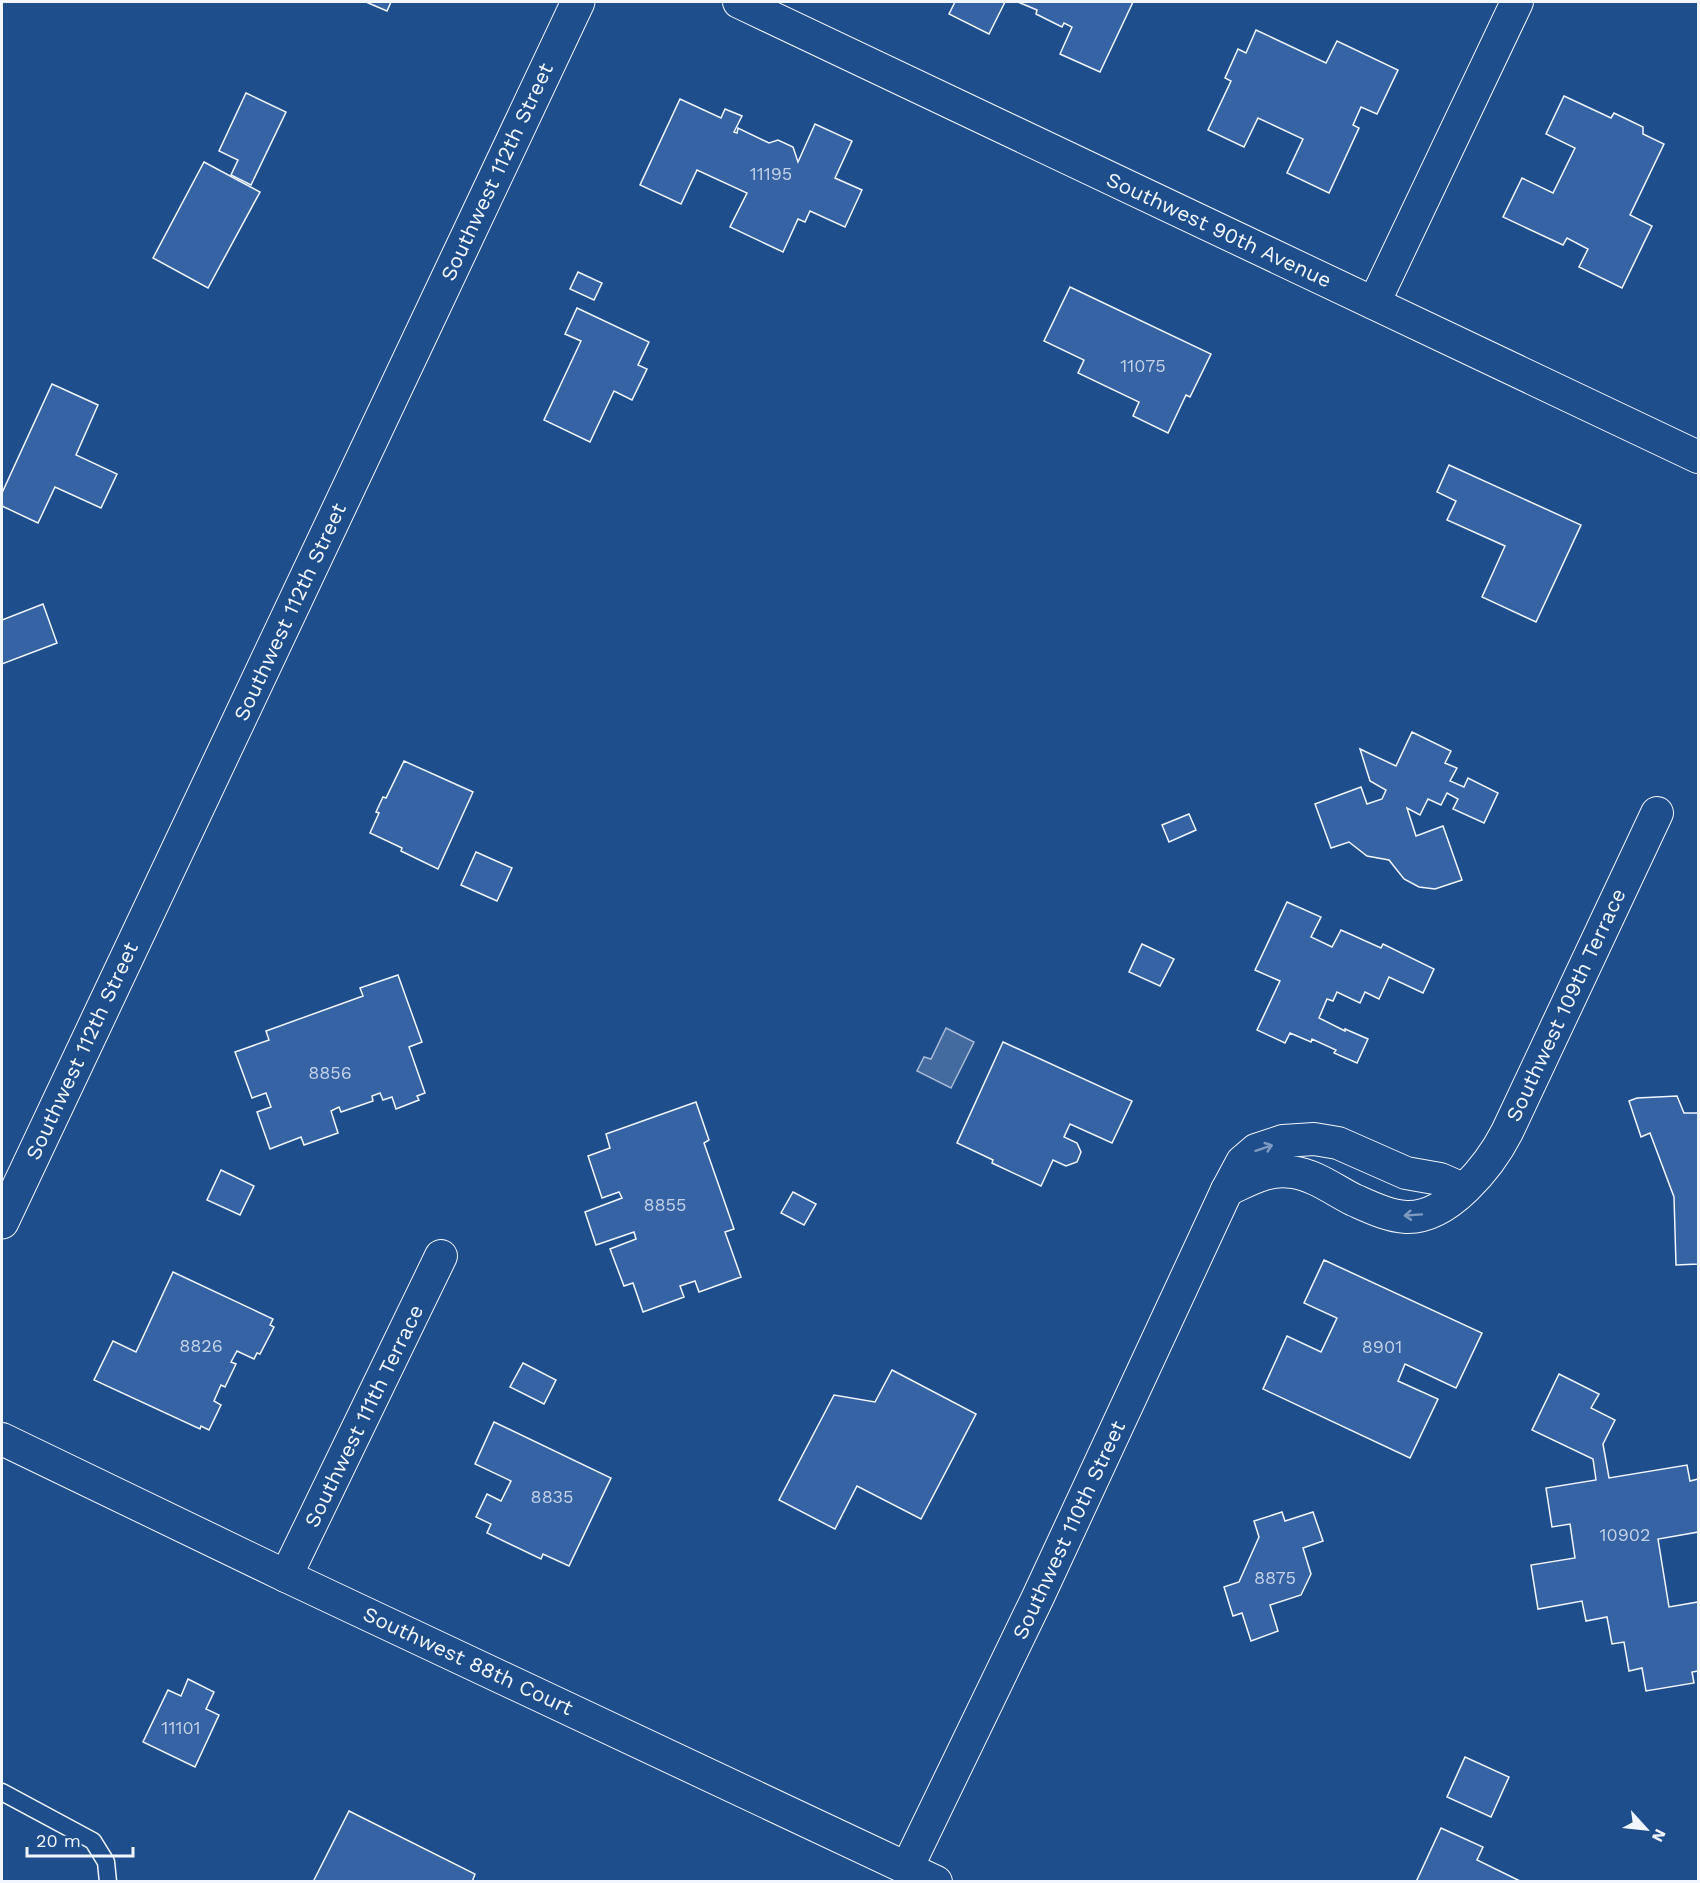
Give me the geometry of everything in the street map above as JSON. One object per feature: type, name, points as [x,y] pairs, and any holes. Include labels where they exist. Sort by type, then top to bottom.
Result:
[{"type":"main road","name":"Southwest 112th Street","points":[[2,1222],[578,2]]},
{"type":"street","name":"Southwest 90th Avenue","points":[[739,2],[1698,457]]},
{"type":"street","points":[[1374,303],[1517,2]]},
{"type":"street","name":"Southwest 109th Terrace","points":[[1227,1190],[1268,1171],[1292,1172],[1312,1178],[1383,1212],[1406,1217],[1422,1215],[1440,1207],[1477,1177],[1507,1132],[1657,813]]},
{"type":"street","name":"Southwest 110th Street","points":[[907,1868],[1038,1597],[1242,1162],[1256,1150],[1283,1141],[1314,1139],[1338,1143],[1406,1173],[1440,1179],[1463,1189]]},
{"type":"street","name":"Southwest 111th Terrace","points":[[286,1576],[441,1256]]},
{"type":"street","name":"Southwest 88th Court","points":[[2,1439],[286,1576],[936,1881]]},
{"type":"lane","points":[[2,1792],[93,1841],[106,1862],[108,1881]]},
{"type":"water","points":[[946,1028],[974,1042],[951,1088],[917,1071],[924,1057],[931,1059]]},
{"type":"building","points":[[366,2],[391,2],[387,11]]},
{"type":"building","points":[[955,2],[1005,2],[989,34],[949,14]]},
{"type":"building","points":[[1018,2],[1133,2],[1100,72],[1060,54],[1072,27],[1064,23],[1062,27],[1036,14],[1037,10]]},
{"type":"building","points":[[1256,30],[1326,63],[1337,41],[1398,70],[1377,114],[1361,107],[1353,125],[1359,128],[1329,193],[1287,173],[1303,139],[1258,118],[1244,147],[1208,130],[1231,81],[1225,78],[1238,49],[1246,53]]},
{"type":"building","points":[[246,93],[286,112],[251,185],[231,175],[238,160],[219,151]]},
{"type":"building","points":[[1564,96],[1611,118],[1614,113],[1643,127],[1643,134],[1664,144],[1630,215],[1652,226],[1622,288],[1579,267],[1588,249],[1567,238],[1563,245],[1503,217],[1522,178],[1553,193],[1575,148],[1546,134]]},
{"type":"building","points":[[680,99],[721,118],[725,109],[742,116],[734,132],[737,133],[738,128],[769,143],[778,140],[793,147],[798,162],[815,124],[852,141],[835,178],[862,190],[845,227],[810,211],[805,222],[798,219],[783,252],[730,227],[747,193],[697,170],[681,204],[640,185]]},
{"type":"building","points":[[204,162],[260,192],[208,288],[153,258]]},
{"type":"building","points":[[578,272],[602,283],[594,300],[570,289]]},
{"type":"building","points":[[1070,287],[1211,354],[1190,397],[1186,395],[1168,433],[1133,416],[1139,402],[1078,373],[1084,360],[1044,341]]},
{"type":"building","points":[[577,308],[649,342],[638,365],[647,369],[632,400],[614,391],[590,442],[544,420],[581,341],[565,334]]},
{"type":"building","points":[[52,384],[98,405],[76,455],[117,474],[101,508],[55,487],[38,523],[2,506],[2,493]]},
{"type":"building","points":[[1449,465],[1581,525],[1536,622],[1482,597],[1505,546],[1447,520],[1456,501],[1437,492]]},
{"type":"building","points":[[43,604],[57,643],[2,664],[2,620]]},
{"type":"building","points":[[1412,732],[1451,751],[1445,763],[1457,768],[1450,781],[1464,787],[1468,778],[1498,793],[1484,823],[1453,809],[1458,799],[1447,793],[1441,805],[1428,799],[1420,815],[1407,808],[1416,836],[1443,826],[1462,880],[1435,889],[1419,887],[1404,879],[1389,860],[1367,856],[1349,842],[1331,848],[1315,804],[1361,787],[1367,804],[1382,799],[1386,790],[1370,781],[1360,749],[1396,766]]},
{"type":"building","points":[[404,761],[473,792],[438,869],[370,833],[383,797],[386,798]]},
{"type":"building","points":[[1189,814],[1196,830],[1169,842],[1162,825]]},
{"type":"building","points":[[476,852],[512,868],[497,901],[461,885]]},
{"type":"building","points":[[1287,902],[1321,917],[1311,937],[1332,947],[1341,930],[1381,948],[1383,944],[1434,969],[1423,993],[1389,977],[1379,999],[1365,992],[1360,1003],[1337,992],[1333,1001],[1327,999],[1319,1018],[1368,1039],[1357,1063],[1334,1053],[1336,1050],[1312,1039],[1311,1042],[1290,1033],[1285,1043],[1257,1030],[1280,981],[1255,970]]},
{"type":"building","points":[[1142,944],[1174,959],[1160,986],[1129,972]]},
{"type":"building","points":[[398,975],[422,1042],[409,1047],[425,1093],[417,1096],[419,1100],[396,1109],[392,1097],[383,1100],[380,1093],[372,1096],[373,1101],[341,1112],[339,1107],[331,1111],[338,1133],[304,1145],[301,1137],[270,1149],[257,1112],[271,1107],[266,1093],[252,1098],[235,1052],[269,1040],[266,1031],[363,996],[360,988]]},
{"type":"building","points":[[1003,1042],[1132,1101],[1112,1143],[1070,1124],[1064,1137],[1077,1143],[1081,1152],[1077,1162],[1066,1166],[1053,1160],[1041,1186],[992,1163],[993,1160],[957,1143]]},
{"type":"building","points":[[1677,1096],[1684,1113],[1698,1113],[1698,1264],[1676,1265],[1674,1197],[1650,1133],[1641,1137],[1629,1101],[1637,1098]]},
{"type":"building","points":[[696,1102],[709,1140],[704,1143],[734,1229],[725,1232],[741,1277],[699,1292],[695,1281],[680,1286],[684,1297],[643,1312],[633,1283],[624,1286],[610,1249],[636,1239],[634,1232],[596,1245],[585,1212],[622,1198],[619,1192],[602,1198],[588,1156],[610,1148],[606,1134]]},
{"type":"building","points":[[221,1170],[254,1186],[240,1215],[207,1200]]},
{"type":"building","points":[[793,1192],[816,1204],[804,1225],[781,1213]]},
{"type":"building","points":[[1324,1260],[1482,1333],[1456,1388],[1405,1364],[1398,1381],[1438,1399],[1410,1458],[1263,1389],[1287,1336],[1321,1352],[1337,1318],[1304,1303]]},
{"type":"building","points":[[173,1272],[273,1319],[270,1325],[274,1327],[260,1354],[257,1353],[254,1359],[237,1351],[231,1362],[236,1364],[225,1387],[221,1385],[214,1401],[221,1405],[209,1430],[201,1426],[200,1429],[94,1380],[113,1341],[136,1352]]},
{"type":"building","points":[[523,1363],[556,1380],[544,1404],[510,1387]]},
{"type":"building","points":[[892,1370],[976,1414],[921,1519],[857,1486],[835,1529],[779,1500],[834,1395],[875,1402]]},
{"type":"building","points":[[1559,1374],[1599,1394],[1591,1408],[1615,1420],[1603,1444],[1609,1478],[1687,1465],[1690,1481],[1698,1479],[1698,1532],[1658,1539],[1669,1607],[1698,1602],[1698,1671],[1692,1672],[1694,1683],[1646,1691],[1642,1668],[1629,1671],[1624,1642],[1612,1644],[1607,1617],[1586,1621],[1582,1601],[1538,1609],[1531,1565],[1575,1558],[1570,1524],[1552,1527],[1546,1488],[1596,1480],[1593,1459],[1532,1430]]},
{"type":"building","points":[[494,1422],[611,1478],[569,1566],[543,1554],[541,1559],[487,1533],[491,1524],[476,1517],[487,1494],[501,1501],[511,1481],[475,1464]]},
{"type":"building","points":[[1282,1512],[1285,1521],[1313,1512],[1323,1541],[1303,1548],[1311,1574],[1301,1595],[1270,1605],[1278,1631],[1251,1641],[1242,1613],[1233,1616],[1224,1587],[1239,1582],[1259,1537],[1254,1521]]},
{"type":"building","points":[[188,1679],[214,1692],[206,1709],[219,1715],[195,1767],[143,1742],[168,1690],[181,1696]]},
{"type":"building","points":[[1465,1757],[1509,1777],[1491,1817],[1447,1797]]},
{"type":"building","points":[[349,1811],[475,1874],[472,1882],[313,1882]]},
{"type":"building","points":[[1441,1828],[1483,1847],[1477,1860],[1522,1882],[1416,1882]]}]
